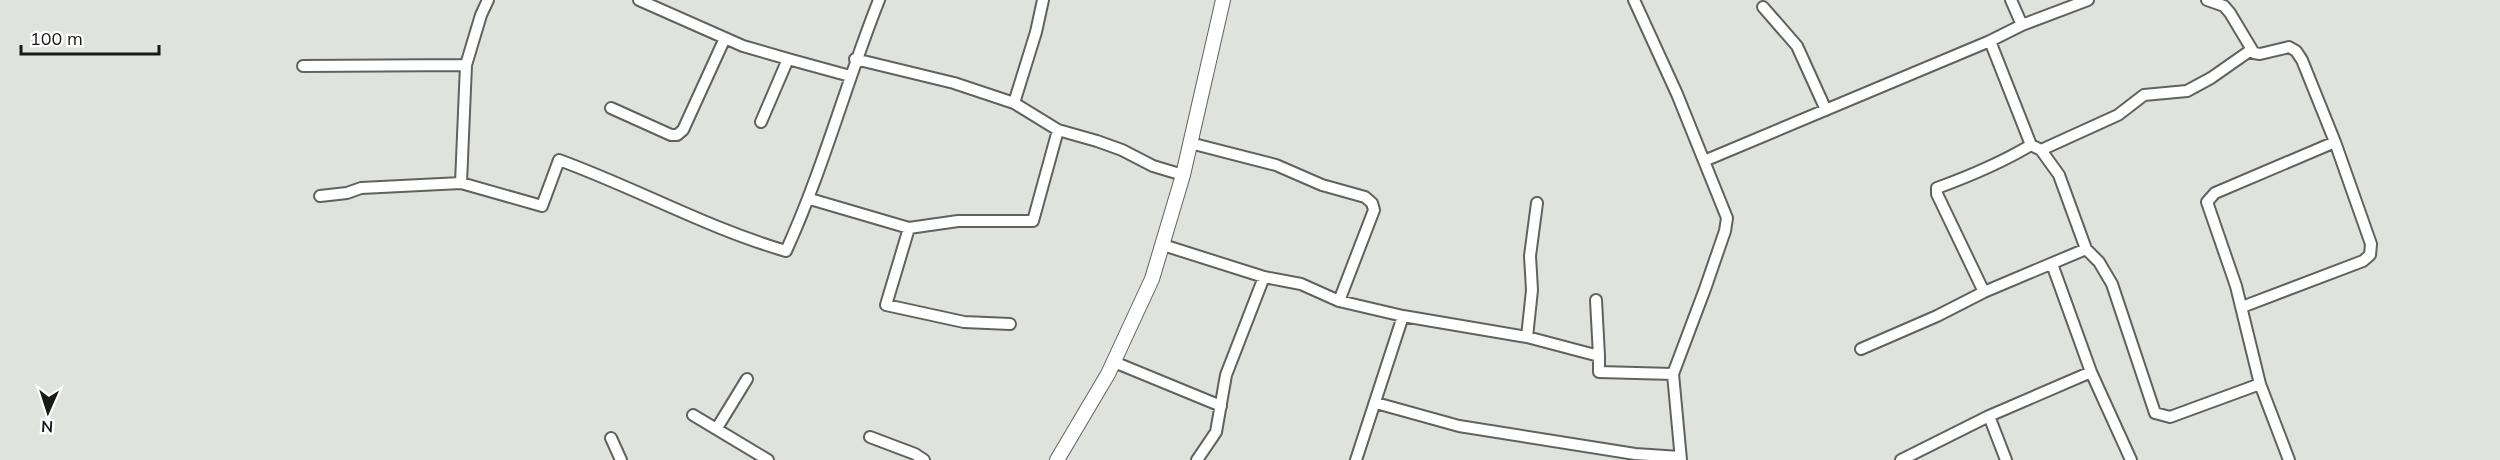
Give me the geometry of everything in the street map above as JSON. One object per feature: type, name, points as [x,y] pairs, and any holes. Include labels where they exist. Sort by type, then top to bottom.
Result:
[{"type":"street","points":[[461,183],[466,65],[481,15],[488,0]]},
{"type":"street","points":[[639,0],[743,46],[850,76]]},
{"type":"street","points":[[320,196],[347,193],[361,188],[461,183],[542,206],[559,160],[596,173],[747,240],[786,251],[810,199],[855,59],[879,0]]},
{"type":"street","points":[[1014,103],[1036,32],[1043,0]]},
{"type":"street","points":[[1057,460],[1114,362],[1152,279],[1183,175],[1223,0]]},
{"type":"street","points":[[1376,404],[1459,426],[1635,454],[1681,458],[1673,374],[1725,231],[1726,218],[1704,161],[1634,0]]},
{"type":"street","points":[[2011,0],[2022,25]]},
{"type":"street","points":[[1704,161],[1990,41],[2022,25],[2088,0]]},
{"type":"street","points":[[2207,0],[2225,3],[2250,50],[2260,54],[2289,47],[2296,51],[2302,60],[2335,142],[2371,244],[2370,255],[2363,261],[2242,307]]},
{"type":"street","points":[[1763,8],[1797,46],[1826,110]]},
{"type":"street","points":[[611,108],[671,135],[677,135],[683,130],[725,38]]},
{"type":"street","points":[[1990,41],[2036,147],[2060,175],[2086,249],[2099,262],[2112,284],[2155,413],[2170,417],[2260,384]]},
{"type":"street","points":[[1984,292],[1937,194],[1937,188],[1970,177],[2007,159],[2118,115],[2144,94],[2187,91],[2211,78],[2250,50]]},
{"type":"street","points":[[761,122],[788,59]]},
{"type":"street","points":[[855,59],[954,83],[1014,103],[1058,130],[1097,141],[1122,150],[1153,166],[1183,175]]},
{"type":"street","points":[[303,66],[466,65]]},
{"type":"street","points":[[810,199],[909,228],[958,221],[1032,220],[1058,130]]},
{"type":"street","points":[[1190,142],[1276,165],[1322,185],[1365,197],[1372,202],[1374,210],[1338,301]]},
{"type":"street","points":[[2289,460],[2260,384],[2242,307],[2207,202],[2215,193],[2335,142]]},
{"type":"street","points":[[1527,337],[1532,290],[1530,256],[1537,203]]},
{"type":"street","points":[[909,228],[886,305],[964,322],[1010,324]]},
{"type":"street","points":[[1163,245],[1264,277],[1301,284],[1338,301],[1403,316],[1527,337],[1599,356]]},
{"type":"street","points":[[1861,349],[1937,316],[1984,292],[2086,249]]},
{"type":"street","points":[[2052,264],[2091,372],[2131,460]]},
{"type":"street","points":[[1197,460],[1216,432],[1226,375],[1264,277]]},
{"type":"street","points":[[1596,300],[1599,372],[1673,374]]},
{"type":"street","points":[[1356,460],[1403,316]]},
{"type":"street","points":[[1114,362],[1221,406]]},
{"type":"street","points":[[1900,460],[1989,416],[2091,372]]},
{"type":"street","points":[[717,428],[747,379]]},
{"type":"street","points":[[693,415],[768,460]]},
{"type":"street","points":[[1989,416],[2006,460]]},
{"type":"street","points":[[870,437],[915,454],[924,460]]},
{"type":"street","points":[[611,438],[621,460]]}]
